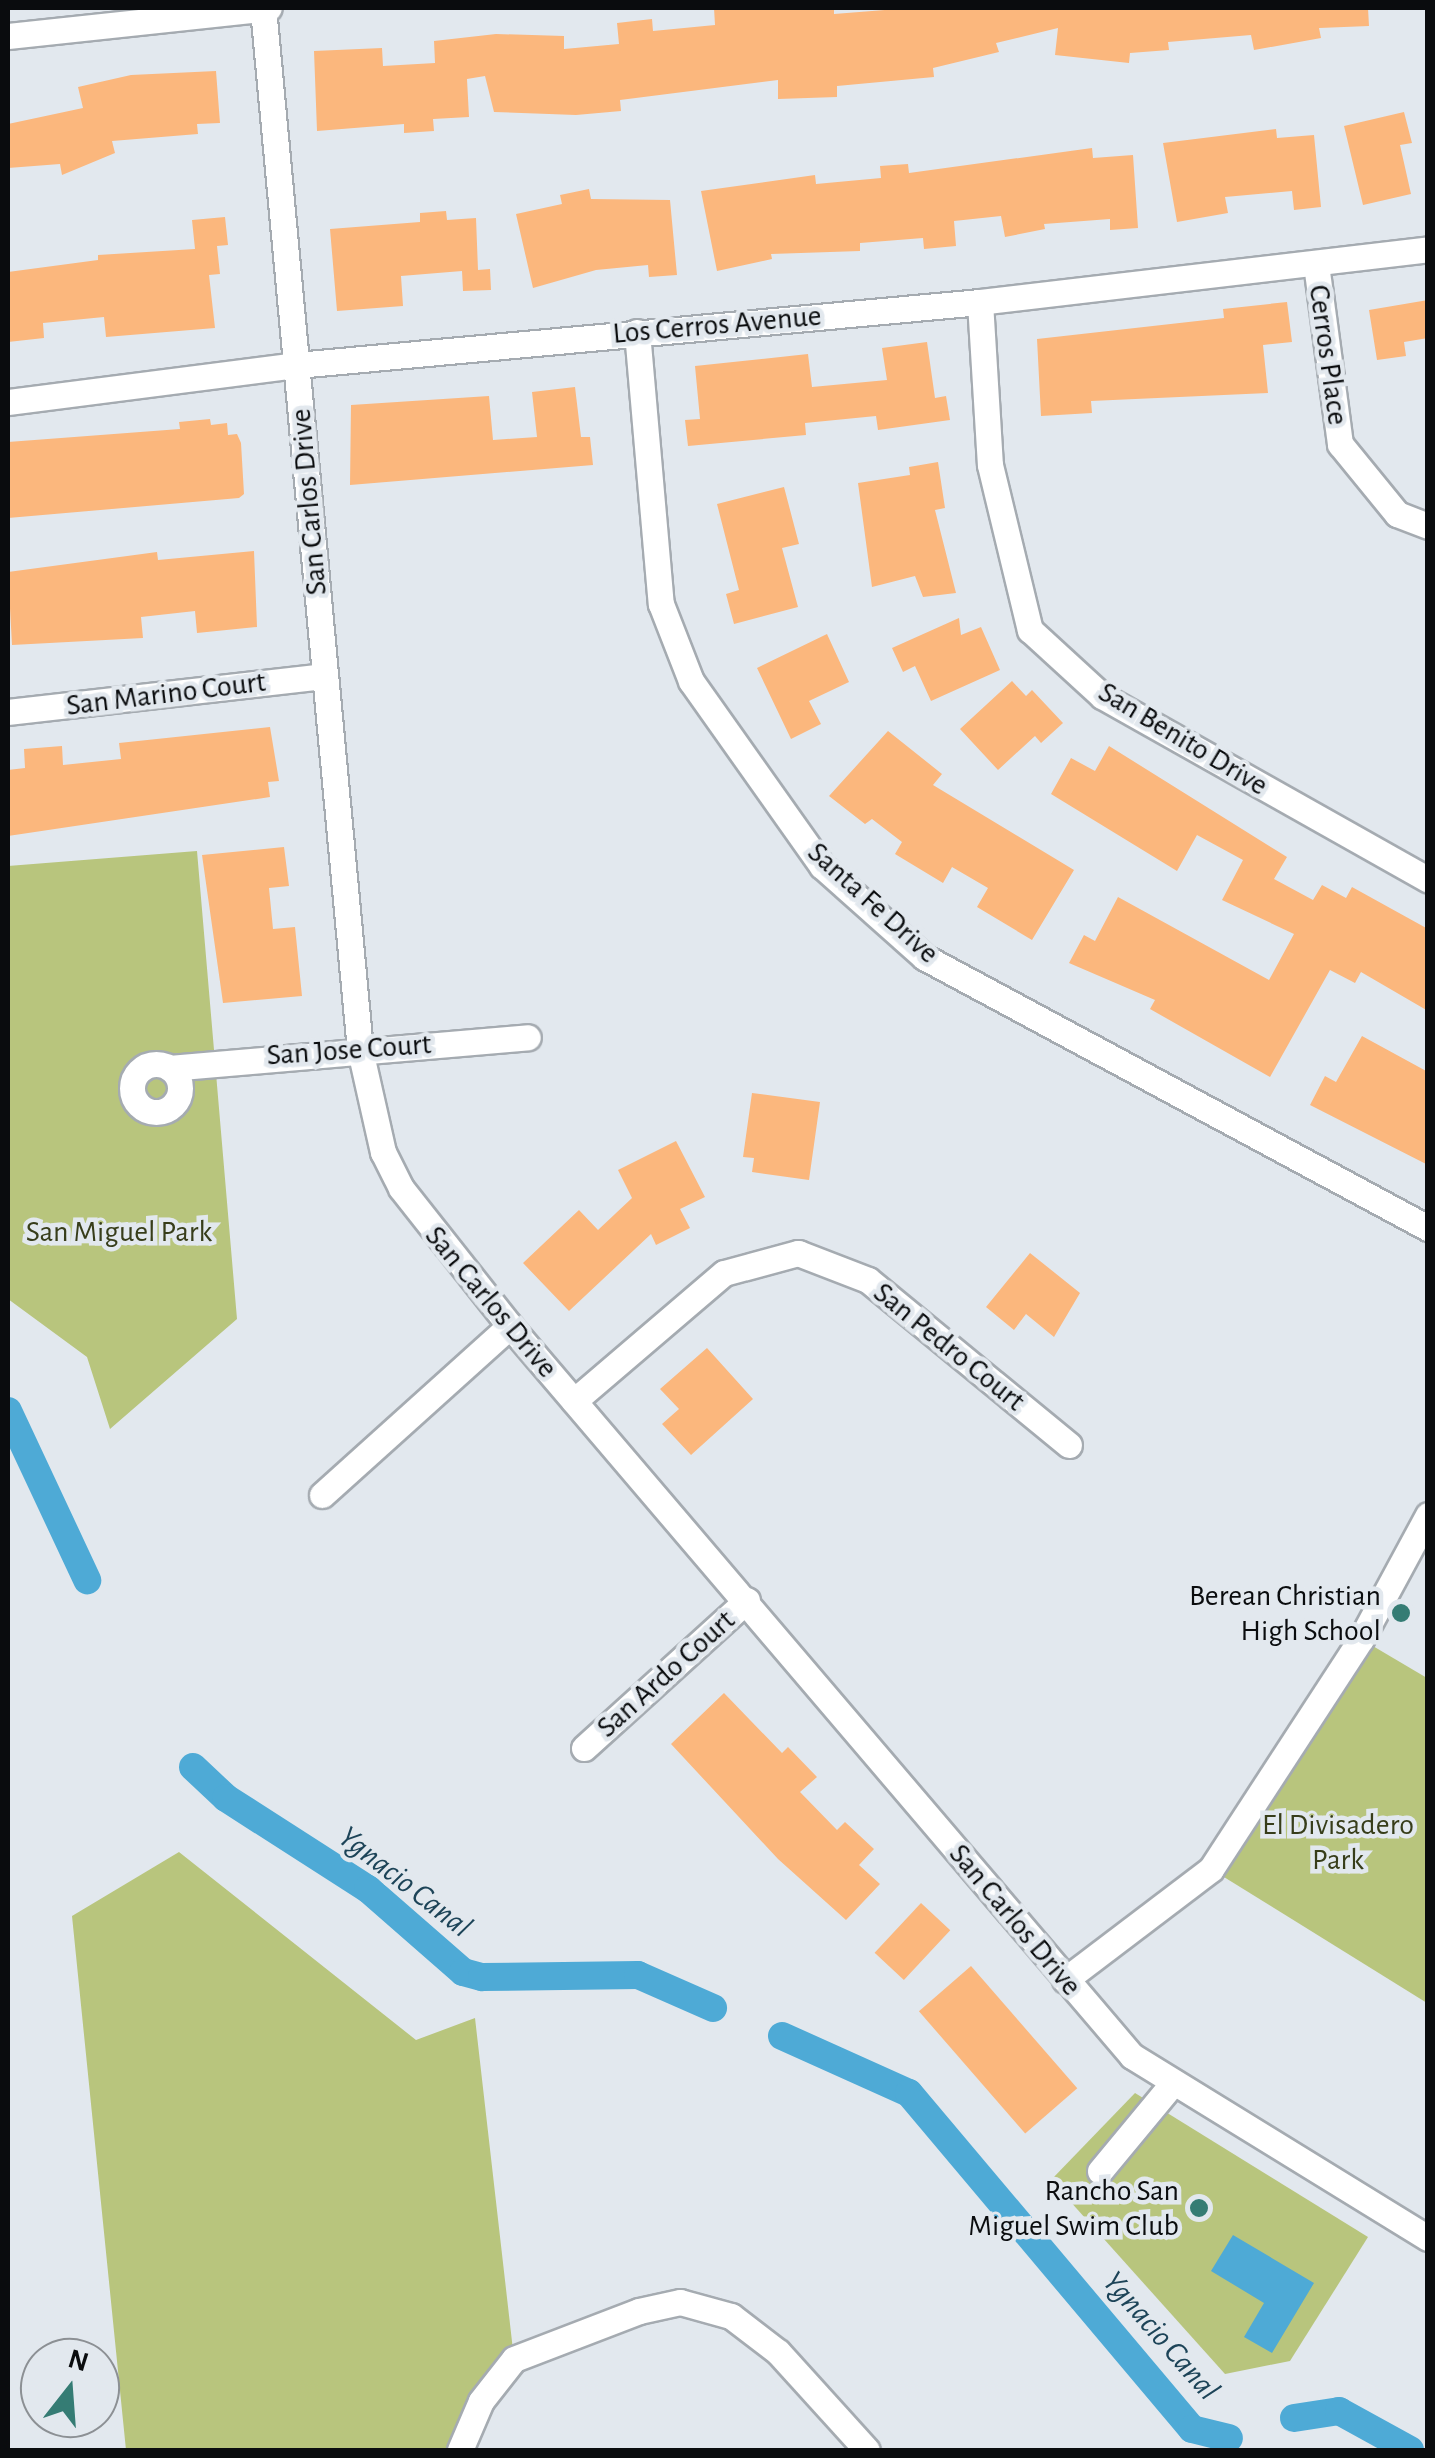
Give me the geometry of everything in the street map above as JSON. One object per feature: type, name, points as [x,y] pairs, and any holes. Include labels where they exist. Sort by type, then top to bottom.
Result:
[{"type":"street","points":[[8,36],[264,8]]},
{"type":"street","name":"San Carlos Drive","points":[[264,8],[360,1050],[383,1152],[401,1188],[510,1326],[1132,2056],[1428,2238]]},
{"type":"street","name":"Los Cerros Avenue","points":[[8,402],[297,365],[980,302],[1428,249]]},
{"type":"street","name":"Cerros Place","points":[[1316,264],[1340,444],[1397,514],[1428,526]]},
{"type":"street","name":"San Benito Drive","points":[[980,302],[990,465],[1030,630],[1102,696],[1428,880]]},
{"type":"street","name":"Santa Fe Drive","points":[[637,332],[661,604],[691,680],[822,866],[924,957],[1428,1228]]},
{"type":"street","name":"San Marino Court","points":[[8,712],[324,676]]},
{"type":"street","name":"San Jose Court","points":[[170,1068],[528,1037]]},
{"type":"street","name":"San Pedro Court","points":[[574,1401],[724,1272],[798,1253],[868,1280],[1069,1445]]},
{"type":"street","points":[[322,1495],[510,1326]]},
{"type":"street","points":[[1064,1980],[1211,1869],[1361,1639],[1428,1515]]},
{"type":"street","name":"San Ardo Court","points":[[584,1748],[747,1600]]},
{"type":"street","points":[[1100,2171],[1172,2084]]},
{"type":"street","points":[[460,2450],[480,2402],[514,2360],[639,2310],[680,2302],[731,2316],[778,2352],[867,2450]]},
{"type":"green space","name":"San Miguel Park","points":[[197,851],[237,1319],[110,1429],[87,1357],[8,1299],[8,866]]},
{"type":"green space","name":"El Divisadero Park","points":[[1361,1639],[1427,1678],[1427,2003],[1211,1869]]},
{"type":"green space","points":[[179,1852],[416,2040],[475,2018],[514,2359],[463,2450],[126,2450],[120,2338],[115,2338],[72,1916]]},
{"type":"green space","name":"Rancho San Miguel Swim Club","points":[[1135,2093],[1368,2237],[1290,2361],[1225,2374],[1051,2180]]},
{"type":"water","points":[[1233,2235],[1314,2283],[1272,2353],[1244,2337],[1264,2303],[1211,2271]]},
{"type":"building","points":[[714,8],[834,8],[834,14],[910,8],[1368,8],[1369,26],[1319,28],[1321,38],[1254,50],[1251,35],[1168,42],[1169,50],[1130,53],[1129,63],[1055,55],[1058,28],[996,43],[999,52],[933,68],[934,77],[837,86],[837,97],[778,99],[778,80],[620,100],[621,111],[576,115],[494,112],[485,76],[467,79],[469,117],[433,119],[434,131],[404,133],[404,124],[317,131],[314,51],[382,48],[383,66],[435,63],[434,41],[496,34],[564,36],[564,49],[619,44],[617,23],[652,19],[653,31],[715,25]]},
{"type":"building","points":[[216,71],[220,123],[197,124],[198,134],[112,141],[115,153],[62,175],[60,164],[8,168],[8,124],[83,108],[78,87],[131,75]]},
{"type":"building","points":[[1404,112],[1412,143],[1400,145],[1411,194],[1363,205],[1344,126]]},
{"type":"building","points":[[1276,129],[1277,138],[1314,135],[1321,207],[1294,210],[1292,191],[1225,197],[1228,213],[1177,222],[1163,143]]},
{"type":"building","points":[[1092,148],[1093,158],[1133,155],[1138,228],[1110,230],[1110,219],[1044,224],[1045,229],[1005,237],[1001,216],[954,221],[956,246],[924,249],[923,238],[860,243],[860,251],[771,254],[772,259],[717,271],[701,191],[815,175],[816,184],[881,178],[880,166],[908,164],[909,173]]},
{"type":"building","points":[[589,189],[591,199],[670,200],[677,275],[649,277],[648,265],[596,270],[533,288],[516,214],[562,204],[560,195]]},
{"type":"building","points":[[446,211],[447,220],[476,218],[478,270],[490,269],[491,290],[463,291],[462,271],[401,276],[403,306],[337,311],[330,229],[420,222],[420,213]]},
{"type":"building","points":[[225,217],[228,245],[217,246],[220,274],[209,275],[215,328],[106,337],[104,317],[43,323],[44,338],[8,342],[8,272],[98,260],[98,255],[195,249],[192,220]]},
{"type":"building","points":[[1428,300],[1428,338],[1404,342],[1406,356],[1377,360],[1369,310]]},
{"type":"building","points":[[1287,302],[1292,342],[1263,345],[1268,393],[1091,401],[1092,413],[1041,416],[1037,339],[1224,318],[1223,309]]},
{"type":"building","points":[[927,342],[935,398],[946,396],[950,420],[878,430],[876,416],[805,423],[806,435],[688,446],[685,420],[700,419],[695,366],[808,354],[812,387],[887,380],[882,348]]},
{"type":"building","points":[[575,387],[581,437],[590,437],[593,465],[350,485],[351,405],[489,396],[493,440],[537,437],[532,392]]},
{"type":"building","points":[[210,419],[211,425],[227,423],[228,435],[237,434],[241,443],[244,494],[239,498],[8,518],[8,442],[180,429],[179,422]]},
{"type":"building","points":[[938,462],[945,508],[935,510],[956,593],[923,597],[915,576],[872,587],[858,483],[910,475],[909,467]]},
{"type":"building","points":[[784,487],[799,544],[782,548],[798,607],[734,624],[726,594],[739,590],[717,504]]},
{"type":"building","points":[[254,551],[257,627],[197,633],[195,611],[141,617],[143,638],[12,645],[8,572],[157,552],[158,560]]},
{"type":"building","points":[[959,618],[961,635],[981,627],[1000,670],[931,701],[915,666],[903,672],[892,648]]},
{"type":"building","points":[[827,634],[849,682],[809,701],[821,724],[791,739],[757,668]]},
{"type":"building","points":[[1012,681],[1026,696],[1032,690],[1063,723],[1041,743],[1035,736],[998,770],[960,729]]},
{"type":"building","points":[[270,727],[279,781],[268,782],[270,797],[8,836],[8,770],[25,768],[24,749],[62,746],[63,765],[121,759],[119,743]]},
{"type":"building","points":[[888,731],[942,774],[933,785],[1074,870],[1032,940],[977,907],[988,888],[952,867],[943,883],[895,854],[902,842],[872,819],[865,824],[829,796]]},
{"type":"building","points":[[1109,746],[1287,857],[1274,879],[1313,900],[1322,885],[1346,898],[1352,887],[1428,929],[1428,1011],[1361,972],[1355,983],[1330,970],[1270,1077],[1150,1009],[1155,1000],[1069,963],[1084,935],[1095,941],[1118,897],[1269,980],[1294,934],[1222,900],[1243,860],[1197,835],[1177,871],[1051,794],[1071,758],[1095,771]]},
{"type":"building","points":[[284,847],[289,886],[269,888],[273,929],[295,927],[302,996],[223,1003],[202,855]]},
{"type":"building","points":[[1362,1036],[1428,1072],[1428,1165],[1310,1105],[1325,1076],[1336,1082]]},
{"type":"building","points":[[752,1093],[820,1102],[809,1180],[752,1172],[754,1158],[743,1157]]},
{"type":"building","points":[[676,1141],[705,1197],[680,1209],[690,1228],[656,1245],[651,1234],[569,1311],[523,1263],[579,1210],[598,1230],[632,1198],[618,1170]]},
{"type":"building","points":[[1030,1253],[1080,1293],[1054,1337],[1026,1314],[1014,1330],[986,1307]]},
{"type":"building","points":[[707,1348],[753,1399],[691,1455],[662,1424],[679,1409],[660,1389]]},
{"type":"building","points":[[724,1693],[782,1753],[788,1747],[817,1777],[800,1792],[837,1830],[845,1822],[874,1849],[859,1865],[880,1884],[846,1920],[778,1859],[671,1744]]},
{"type":"building","points":[[921,1903],[950,1930],[904,1980],[875,1953]]},
{"type":"building","points":[[971,1966],[1077,2088],[1025,2134],[919,2011]]},
{"type":"waterway","name":"Ygnacio Canal","points":[[8,1411],[87,1580]]},
{"type":"waterway","name":"Ygnacio Canal","points":[[193,1767],[226,1798],[368,1889],[463,1972],[482,1977],[638,1975],[713,2008]]},
{"type":"waterway","name":"Ygnacio Canal","points":[[782,2036],[909,2093],[1192,2429],[1229,2438]]},
{"type":"waterway","name":"Ygnacio Canal","points":[[1294,2418],[1339,2411],[1410,2450]]},
{"type":"place","name":"Berean Christian High School","points":[[1401,1613]]},
{"type":"place","name":"Rancho San Miguel Swim Club","points":[[1199,2208]]}]
